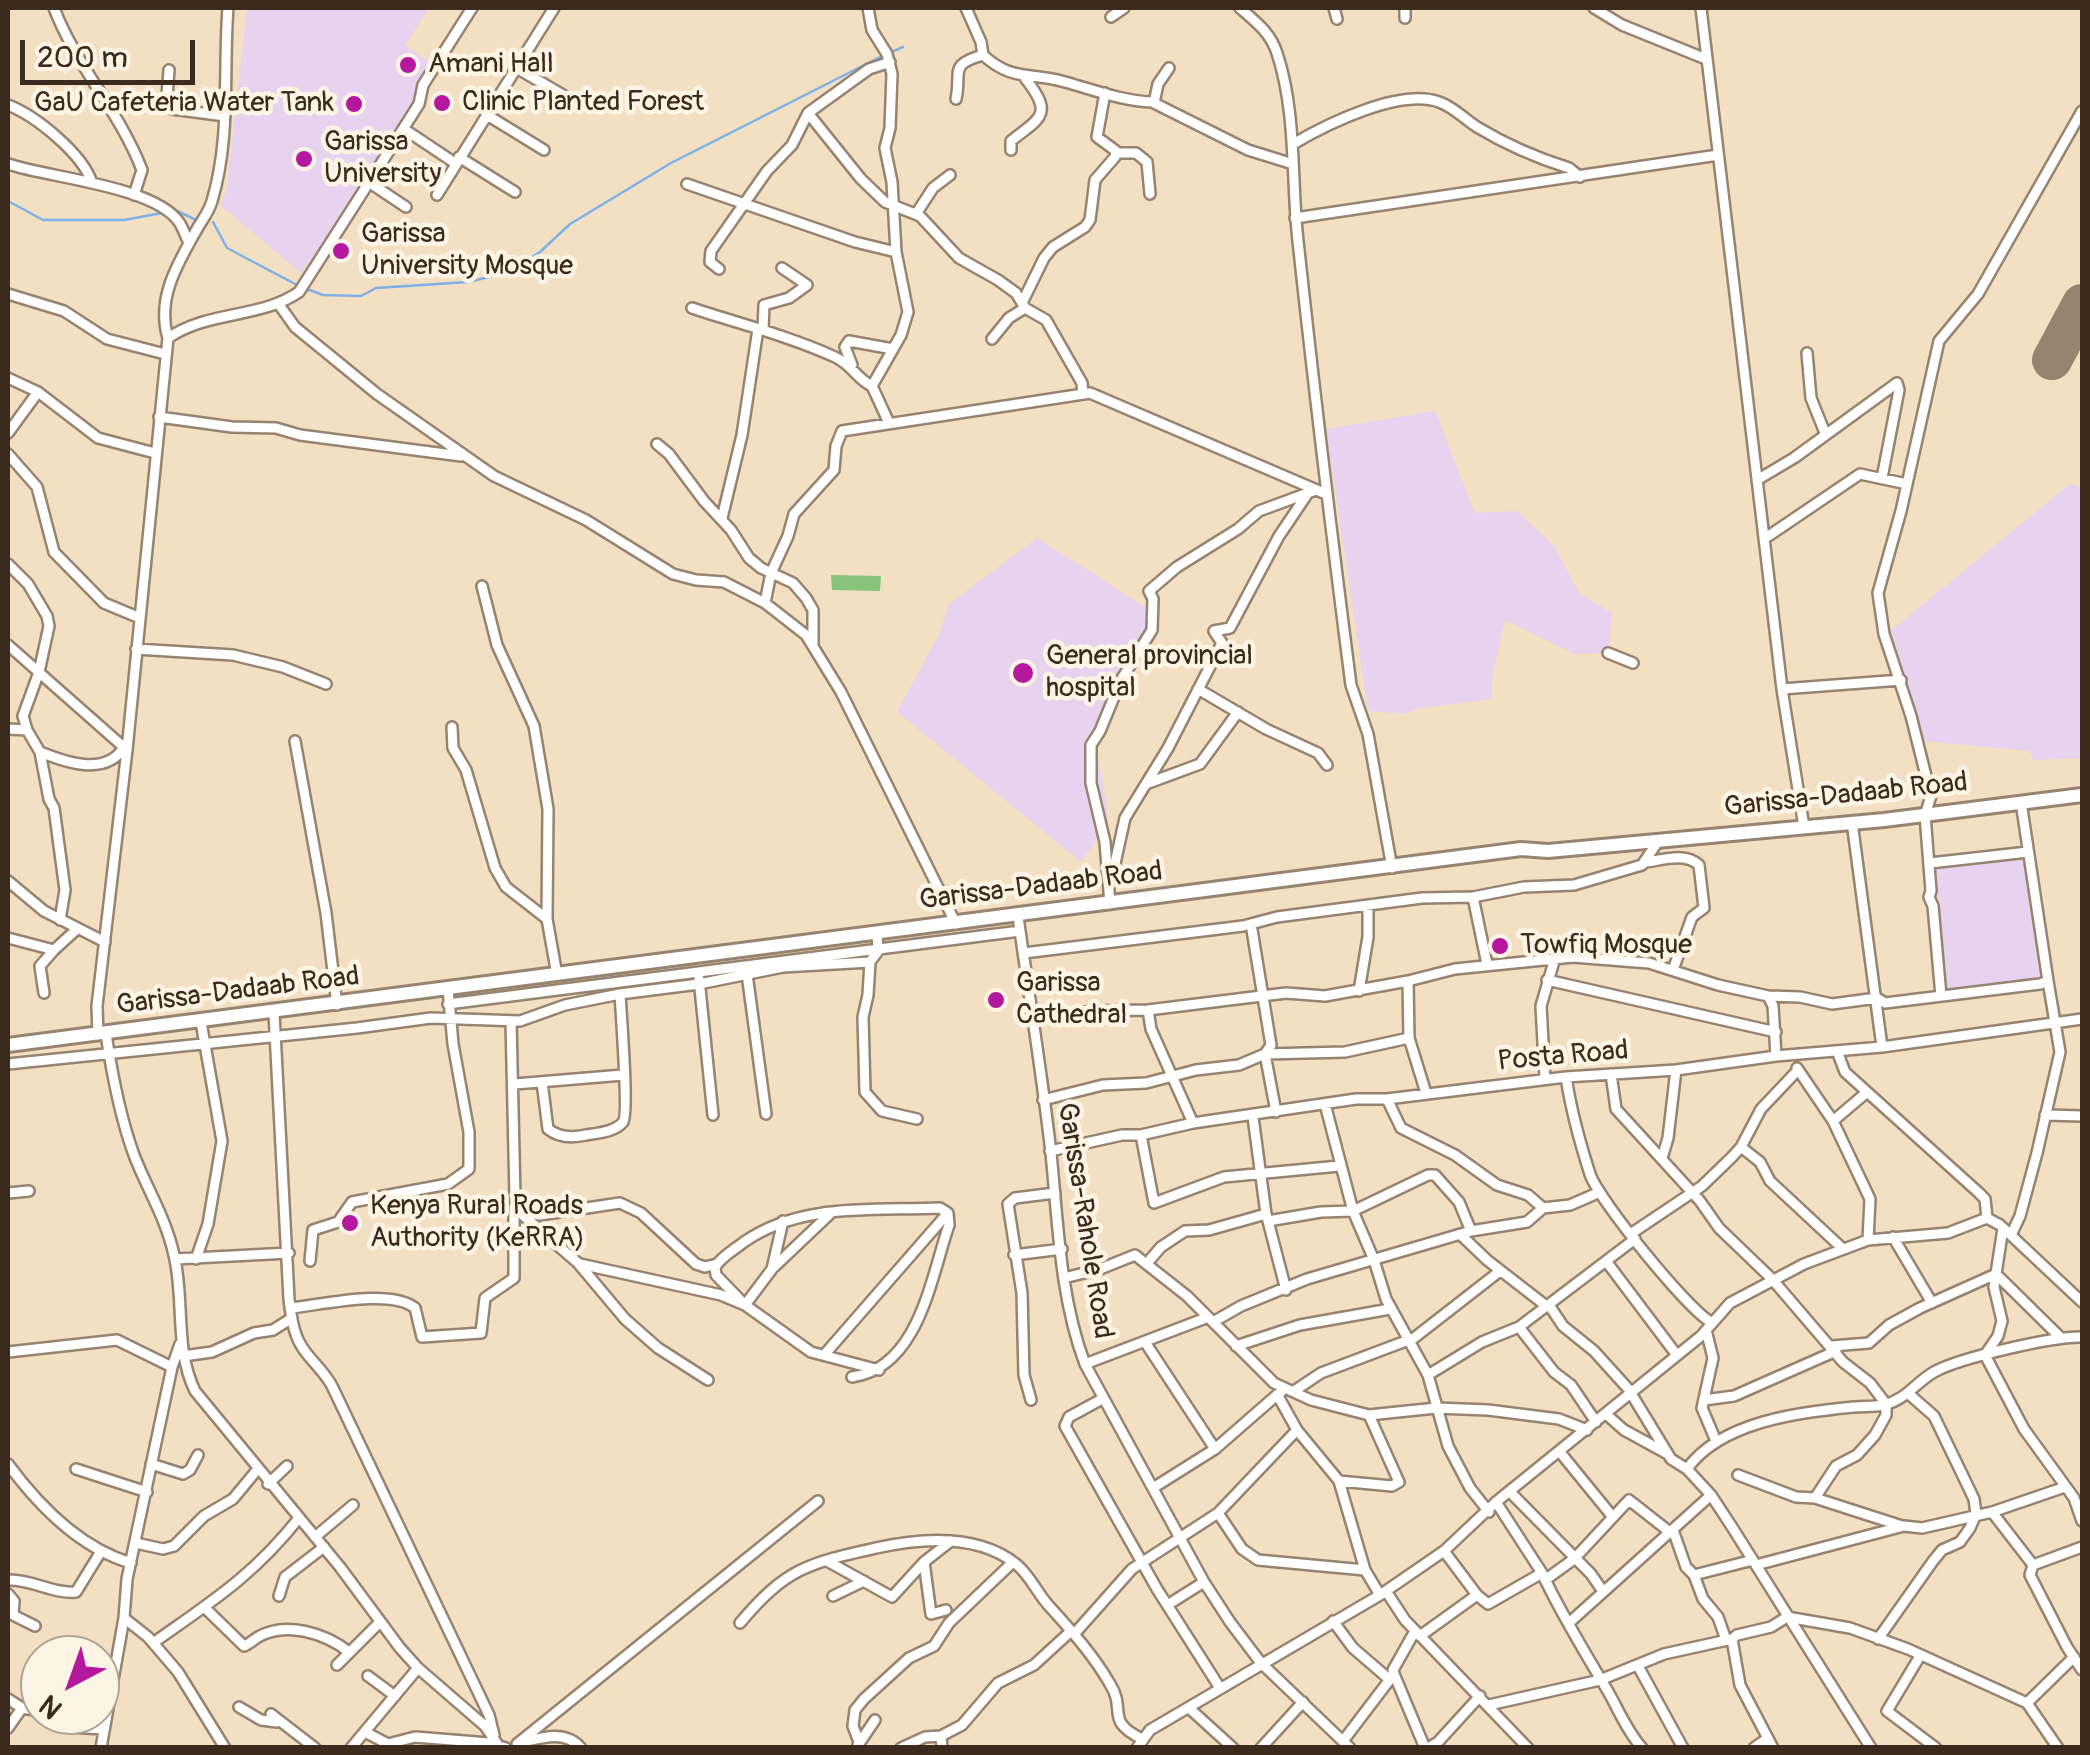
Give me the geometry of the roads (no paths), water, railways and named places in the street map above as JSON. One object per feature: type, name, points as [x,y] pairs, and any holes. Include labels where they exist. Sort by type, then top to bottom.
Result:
[{"type":"highway","name":"Garissa-Dadaab Road","points":[[8,1046],[337,1005],[448,996],[557,975],[697,964],[956,924],[1019,924],[1110,904],[1521,849],[1548,851],[1804,828],[2082,795]]},
{"type":"street","points":[[54,8],[71,48],[132,146],[142,170],[134,194]]},
{"type":"street","points":[[228,8],[225,116],[212,204],[174,272],[162,312],[168,338],[96,1020],[135,1158],[161,1210],[175,1259],[183,1356],[195,1392],[418,1668],[504,1744]]},
{"type":"street","points":[[168,338],[208,318],[280,306],[299,292],[420,104],[423,85],[472,8]]},
{"type":"street","points":[[436,195],[554,8]]},
{"type":"street","points":[[868,8],[872,30],[890,62],[893,88],[885,148],[896,252],[908,312],[894,350],[872,386]]},
{"type":"street","points":[[966,8],[982,42],[983,55],[997,67],[1025,78],[1064,81],[1154,102],[1248,150],[1293,164]]},
{"type":"street","points":[[1111,17],[1124,8]]},
{"type":"street","points":[[1240,8],[1260,24],[1274,44],[1283,75],[1293,144],[1317,492],[1351,686],[1368,734],[1392,868]]},
{"type":"street","points":[[1594,8],[1622,25],[1706,59]]},
{"type":"street","points":[[1701,8],[1782,689],[1804,828]]},
{"type":"street","points":[[956,99],[956,71],[965,60],[983,55]]},
{"type":"street","points":[[719,269],[710,262],[711,251],[743,203],[792,145],[808,113],[869,69],[890,62]]},
{"type":"street","points":[[516,67],[572,102]]},
{"type":"street","points":[[1154,102],[1158,84],[1169,68]]},
{"type":"street","points":[[169,70],[167,96],[172,110],[225,116]]},
{"type":"street","points":[[1010,150],[1010,141],[1037,122],[1043,112],[1025,78]]},
{"type":"street","points":[[1105,93],[1097,137],[1117,153],[1136,153],[1147,162],[1150,194]]},
{"type":"street","points":[[1293,144],[1323,126],[1367,108],[1429,99],[1454,109],[1483,131],[1580,176]]},
{"type":"street","points":[[8,105],[27,113],[83,164],[92,183]]},
{"type":"street","points":[[1941,996],[1929,897],[1925,814],[1931,796],[1901,680],[1884,634],[1878,593],[1939,341],[1978,294],[2082,111]]},
{"type":"street","points":[[808,113],[885,202],[916,214],[958,258],[998,280],[1016,293],[1023,305],[1046,320],[1082,383],[1083,394]]},
{"type":"street","points":[[486,114],[544,150]]},
{"type":"street","points":[[404,129],[515,192]]},
{"type":"street","points":[[992,339],[1023,305],[1053,247],[1090,220],[1095,180],[1117,153]]},
{"type":"street","points":[[1296,218],[1718,155]]},
{"type":"street","points":[[8,164],[134,194],[164,208],[178,220],[189,243]]},
{"type":"street","points":[[916,214],[934,188],[950,174]]},
{"type":"street","points":[[370,183],[406,207]]},
{"type":"street","points":[[687,184],[855,242],[896,252]]},
{"type":"street","points":[[722,518],[742,435],[764,305],[783,301],[807,285],[782,268]]},
{"type":"street","points":[[8,294],[64,310],[107,339],[164,354]]},
{"type":"street","points":[[280,306],[295,327],[377,394],[494,476],[617,537],[673,574],[724,582],[764,603],[813,644],[956,924]]},
{"type":"street","points":[[692,308],[804,344],[852,366]]},
{"type":"street","points":[[888,423],[872,386],[852,366],[845,346],[849,341],[894,350]]},
{"type":"street","points":[[1807,353],[1811,398],[1826,433]]},
{"type":"street","points":[[8,378],[38,392],[98,438],[154,453]]},
{"type":"street","points":[[1757,480],[1794,458],[1897,382],[1900,390],[1882,478]]},
{"type":"street","points":[[8,433],[38,392]]},
{"type":"street","points":[[764,603],[794,514],[834,470],[842,431],[1090,392],[1317,492]]},
{"type":"street","points":[[159,417],[232,427],[276,428],[300,435],[464,456]]},
{"type":"street","points":[[657,444],[722,518],[749,558],[792,583],[806,598],[812,610],[813,644]]},
{"type":"street","points":[[8,454],[37,487],[54,552],[104,603],[140,618]]},
{"type":"street","points":[[1764,539],[1860,474],[1907,484]]},
{"type":"street","points":[[1110,885],[1124,818],[1168,748],[1222,642],[1214,632],[1230,628],[1279,536],[1317,492]]},
{"type":"street","points":[[1110,904],[1091,783],[1091,745],[1121,680],[1152,630],[1150,590],[1177,566],[1259,512],[1317,492]]},
{"type":"street","points":[[8,564],[28,584],[49,626],[39,672],[23,716],[40,752],[54,808],[66,890],[60,920]]},
{"type":"street","points":[[482,586],[497,645],[534,726],[548,809],[547,920],[557,975]]},
{"type":"street","points":[[8,644],[126,748]]},
{"type":"street","points":[[136,649],[233,655],[283,667],[326,684]]},
{"type":"street","points":[[1608,653],[1632,663]]},
{"type":"street","points":[[1782,689],[1901,680]]},
{"type":"street","points":[[1198,689],[1318,754],[1327,765]]},
{"type":"street","points":[[1145,784],[1200,764],[1238,712]]},
{"type":"street","points":[[452,727],[453,748],[466,770],[495,868],[506,886],[547,920]]},
{"type":"street","points":[[8,729],[27,730]]},
{"type":"street","points":[[296,741],[326,914],[337,1005]]},
{"type":"street","points":[[40,752],[77,764],[94,765],[116,757],[126,748]]},
{"type":"street","points":[[1984,1356],[1998,1336],[2002,1321],[1994,1287],[1996,1274],[2007,1232],[2020,1216],[2060,1052],[2021,802]]},
{"type":"street","points":[[1852,822],[1882,1047]]},
{"type":"street","points":[[1646,862],[1659,840]]},
{"type":"street","points":[[1930,863],[2028,852]]},
{"type":"street","points":[[1024,953],[1368,905],[1574,884],[1646,862],[1690,858],[1699,865],[1704,908],[1692,917],[1673,970]]},
{"type":"street","points":[[8,881],[60,920],[105,942]]},
{"type":"street","points":[[1473,897],[1488,964]]},
{"type":"street","points":[[1358,990],[1368,938],[1368,905]]},
{"type":"street","points":[[310,1261],[312,1230],[338,1222],[352,1202],[448,1184],[470,1169],[470,1132],[448,996],[697,964],[878,952],[1019,924]]},
{"type":"street","name":"Garissa-Rahole Road","points":[[1019,924],[1064,1278],[1085,1364],[1204,1582],[1262,1663],[1346,1744]]},
{"type":"street","points":[[1252,924],[1271,1045],[1265,1054],[1276,1112]]},
{"type":"street","points":[[44,993],[40,966],[77,929]]},
{"type":"street","points":[[877,934],[878,952],[870,962],[863,1016],[866,1092],[882,1111],[917,1119]]},
{"type":"street","points":[[8,938],[54,950]]},
{"type":"street","points":[[1032,1018],[1148,1010],[1262,996],[1312,996],[1408,982],[1424,974],[1554,958],[1649,964],[1768,996],[1800,996],[1832,1004],[1876,998],[1885,1002],[2048,981]]},
{"type":"street","points":[[1545,1079],[1541,1006],[1554,958]]},
{"type":"street","points":[[8,1064],[431,1018],[512,1021],[565,1004],[620,994],[825,963],[870,962]]},
{"type":"street","points":[[697,964],[713,1116]]},
{"type":"street","points":[[746,974],[766,1114]]},
{"type":"street","points":[[1547,980],[1776,1032]]},
{"type":"street","points":[[1408,982],[1409,1038],[1426,1093]]},
{"type":"street","points":[[542,1082],[548,1129],[553,1134],[580,1136],[614,1130],[623,1122],[628,1108],[620,994]]},
{"type":"street","points":[[1768,996],[1774,1006],[1776,1056]]},
{"type":"street","points":[[1148,1010],[1151,1029],[1192,1124]]},
{"type":"street","points":[[274,1013],[291,1313],[302,1347],[332,1386],[504,1744]]},
{"type":"street","name":"Posta Road","points":[[1050,1151],[1122,1134],[1141,1135],[1325,1104],[1882,1047],[2082,1019]]},
{"type":"street","points":[[183,1356],[212,1352],[254,1333],[273,1330],[291,1313],[380,1298],[400,1299],[415,1308],[422,1337],[481,1334],[485,1298],[514,1278],[512,1021]]},
{"type":"street","points":[[196,1259],[208,1224],[222,1154],[201,1022]]},
{"type":"street","points":[[1043,1100],[1103,1085],[1146,1082],[1239,1065],[1265,1054],[1345,1052],[1409,1038]]},
{"type":"street","points":[[1837,1051],[1841,1067],[1866,1093],[1978,1192],[1987,1206],[1987,1218]]},
{"type":"street","points":[[1796,1055],[1797,1071],[1834,1120],[1870,1199],[1868,1240]]},
{"type":"street","points":[[1662,1158],[1676,1070]]},
{"type":"street","points":[[1428,1375],[1482,1342],[1519,1326],[1693,1193],[1741,1147],[1761,1109],[1797,1071]]},
{"type":"street","points":[[1611,1074],[1616,1110],[1693,1193],[1718,1228],[1772,1279],[1842,1362],[1870,1383],[1886,1404],[1886,1415],[1875,1435],[1858,1455],[1836,1466],[1815,1498]]},
{"type":"street","points":[[515,1084],[623,1075]]},
{"type":"street","points":[[1566,1077],[1570,1107],[1590,1176],[1708,1326],[1713,1358],[1702,1408],[1716,1441]]},
{"type":"street","points":[[1834,1120],[1866,1093]]},
{"type":"street","points":[[1387,1098],[1401,1128],[1455,1154],[1498,1186],[1528,1196],[1543,1208]]},
{"type":"street","points":[[1325,1104],[1353,1211],[1390,1309],[1428,1375],[1442,1432],[1470,1488],[1492,1507],[1544,1577],[1558,1609],[1570,1622],[1642,1748]]},
{"type":"street","points":[[2045,1116],[2082,1116]]},
{"type":"street","points":[[1253,1117],[1267,1218],[1286,1290]]},
{"type":"street","points":[[1141,1135],[1154,1203],[1224,1176],[1339,1166]]},
{"type":"street","points":[[1741,1147],[1760,1162],[1770,1181],[1842,1249]]},
{"type":"street","points":[[1148,1262],[1184,1231],[1267,1218],[1353,1211],[1418,1178],[1435,1175],[1460,1202],[1467,1234],[1500,1270],[1547,1305],[1563,1326],[1594,1351],[1632,1394],[1666,1453],[1711,1496],[1870,1748]]},
{"type":"street","points":[[8,1193],[28,1192]]},
{"type":"street","points":[[1085,1364],[1210,1320],[1307,1279],[1467,1234],[1527,1222],[1543,1208],[1570,1205],[1600,1192]]},
{"type":"street","points":[[1031,1400],[1024,1375],[1022,1292],[1008,1210],[1010,1200],[1055,1193]]},
{"type":"street","points":[[515,1197],[518,1211],[578,1263],[625,1319],[658,1348],[708,1380]]},
{"type":"street","points":[[518,1211],[540,1215],[620,1203],[641,1213],[696,1264],[705,1267],[717,1264],[758,1233],[810,1213],[940,1208],[948,1214],[949,1225],[923,1315],[879,1370],[852,1377]]},
{"type":"street","points":[[745,1305],[772,1269],[832,1212]]},
{"type":"street","points":[[824,1355],[948,1214]]},
{"type":"street","points":[[1987,1218],[2082,1302]]},
{"type":"street","points":[[740,1622],[766,1592],[806,1564],[916,1539],[990,1548],[1024,1572],[1086,1648],[1115,1693],[1119,1722],[1140,1743],[1150,1730],[1383,1593],[1444,1551],[1559,1451],[1632,1394],[1730,1304],[1772,1279],[1868,1240],[1948,1233],[1987,1218]]},
{"type":"street","points":[[772,1269],[783,1221]]},
{"type":"street","points":[[1893,1237],[1932,1303]]},
{"type":"street","points":[[1014,1256],[1062,1249]]},
{"type":"street","points":[[175,1259],[289,1253]]},
{"type":"street","points":[[1064,1278],[1100,1269],[1135,1254],[1285,1392],[1329,1406],[1369,1415],[1436,1408],[1488,1410],[1559,1419],[1587,1430]]},
{"type":"street","points":[[1606,1261],[1676,1354]]},
{"type":"street","points":[[578,1263],[722,1294],[745,1305]]},
{"type":"street","points":[[717,1264],[716,1274],[745,1305],[788,1338],[811,1352],[879,1370]]},
{"type":"street","points":[[1153,1488],[1216,1449],[1285,1392],[1434,1325],[1455,1303],[1500,1270]]},
{"type":"street","points":[[1704,1400],[1734,1396],[1834,1348],[1869,1344],[1889,1325],[1996,1274]]},
{"type":"street","points":[[1996,1274],[2061,1338]]},
{"type":"street","points":[[1236,1346],[1300,1325],[1390,1309]]},
{"type":"street","points":[[1519,1326],[1554,1372],[1571,1385],[1596,1422]]},
{"type":"street","points":[[1687,1470],[1716,1441],[1743,1427],[1886,1404],[1910,1395],[1930,1374],[1984,1356],[2061,1338],[2082,1337]]},
{"type":"street","points":[[8,1352],[116,1340],[172,1367]]},
{"type":"street","points":[[120,1640],[151,1464],[181,1342]]},
{"type":"street","points":[[1145,1342],[1216,1449]]},
{"type":"street","points":[[1984,1356],[2024,1429],[2065,1486],[2078,1495],[2082,1521]]},
{"type":"street","points":[[1285,1392],[1297,1430],[1339,1481],[1364,1570],[1528,1748]]},
{"type":"street","points":[[1878,1639],[1933,1561],[1942,1550],[1960,1542],[1976,1514],[1974,1499],[1938,1423],[1910,1395]]},
{"type":"street","points":[[1102,1399],[1070,1417],[1064,1426],[1220,1688]]},
{"type":"street","points":[[1339,1481],[1392,1486],[1398,1482],[1369,1415]]},
{"type":"street","points":[[1607,1415],[1624,1430],[1666,1453]]},
{"type":"street","points":[[901,1748],[925,1737],[941,1742],[962,1725],[998,1684],[1034,1665],[1070,1632],[1076,1632],[1115,1586],[1143,1562],[1218,1513],[1297,1430]]},
{"type":"street","points":[[1559,1451],[1612,1516]]},
{"type":"street","points":[[151,1464],[184,1474],[198,1455]]},
{"type":"street","points":[[8,1464],[74,1534],[100,1553],[131,1563]]},
{"type":"street","points":[[268,1484],[287,1466]]},
{"type":"street","points":[[76,1468],[147,1492]]},
{"type":"street","points":[[136,1543],[164,1549],[174,1546],[204,1516],[233,1499],[257,1470]]},
{"type":"street","points":[[1738,1475],[1796,1497],[1815,1498],[1922,1528],[1992,1512],[2065,1486]]},
{"type":"street","points":[[1511,1493],[1602,1590]]},
{"type":"street","points":[[1570,1622],[1711,1496]]},
{"type":"street","points":[[1444,1551],[1488,1604],[1574,1559],[1623,1504],[1632,1500],[1672,1532],[1703,1599],[1729,1640],[1740,1686],[1771,1743],[1754,1748]]},
{"type":"street","points":[[504,1744],[818,1501]]},
{"type":"street","points":[[315,1538],[353,1505]]},
{"type":"street","points":[[1992,1512],[2033,1565]]},
{"type":"street","points":[[1218,1513],[1242,1548],[1258,1560],[1364,1570]]},
{"type":"street","points":[[153,1643],[243,1579],[299,1518]]},
{"type":"street","points":[[1694,1575],[1904,1526]]},
{"type":"street","points":[[827,1561],[892,1597],[924,1562],[951,1541]]},
{"type":"street","points":[[279,1596],[284,1578],[324,1547]]},
{"type":"street","points":[[2033,1565],[2082,1547]]},
{"type":"street","points":[[8,1580],[28,1581],[58,1592],[76,1592],[100,1553]]},
{"type":"street","points":[[924,1562],[931,1614],[946,1610]]},
{"type":"street","points":[[858,1745],[853,1726],[855,1710],[864,1699],[909,1658],[934,1646],[948,1623],[1012,1562]]},
{"type":"street","points":[[2033,1565],[2030,1575],[2082,1670]]},
{"type":"street","points":[[833,1596],[864,1582]]},
{"type":"street","points":[[1169,1604],[1204,1582]]},
{"type":"street","points":[[8,1594],[14,1601],[13,1615],[35,1626]]},
{"type":"street","points":[[1346,1744],[1418,1633],[1477,1595]]},
{"type":"street","points":[[204,1607],[244,1646],[286,1628],[332,1638],[350,1652]]},
{"type":"street","points":[[1489,1706],[1600,1680],[1664,1654],[1771,1627],[1787,1617],[1834,1624],[1878,1639],[2027,1703],[2058,1748]]},
{"type":"street","points":[[124,1618],[153,1643],[185,1681],[225,1748]]},
{"type":"street","points":[[1334,1621],[1353,1648],[1392,1676],[1427,1748],[1438,1742],[1480,1696]]},
{"type":"street","points":[[337,1665],[380,1622]]},
{"type":"street","points":[[1920,1656],[1887,1711],[1936,1748]]},
{"type":"street","points":[[2027,1703],[2074,1657]]},
{"type":"street","points":[[1638,1666],[1683,1748]]},
{"type":"street","points":[[351,1748],[418,1668]]},
{"type":"street","points":[[368,1676],[395,1696]]},
{"type":"street","points":[[1261,1748],[1303,1702]]},
{"type":"street","points":[[239,1708],[262,1720],[280,1722]]},
{"type":"street","points":[[1189,1708],[1233,1748]]},
{"type":"street","points":[[271,1714],[315,1748]]},
{"type":"street","points":[[858,1745],[875,1720]]},
{"type":"street","points":[[364,1732],[388,1744],[415,1738],[504,1744],[564,1736],[581,1748]]},
{"type":"waterway","points":[[889,53],[903,47]]},
{"type":"waterway","points":[[304,288],[323,295],[361,296],[376,288],[468,282],[506,273],[540,252],[570,224],[671,163],[882,56]]},
{"type":"waterway","points":[[8,201],[43,220],[124,220],[162,213]]},
{"type":"waterway","points":[[175,210],[194,219]]},
{"type":"waterway","points":[[213,222],[227,248],[297,285]]},
{"type":"place","name":"Amani Hall","points":[[408,65]]},
{"type":"place","name":"Clinic Planted Forest","points":[[442,103]]},
{"type":"place","name":"GaU Cafeteria Water Tank","points":[[354,104]]},
{"type":"place","name":"Garissa University","points":[[304,159]]},
{"type":"place","name":"Garissa University Mosque","points":[[341,251]]},
{"type":"place","name":"General provincial hospital","points":[[1023,673]]},
{"type":"place","name":"Towfiq Mosque","points":[[1500,946]]},
{"type":"place","name":"Garissa Cathedral","points":[[996,1000]]},
{"type":"place","name":"Kenya Rural Roads Authority (KeRRA)","points":[[350,1223]]}]
